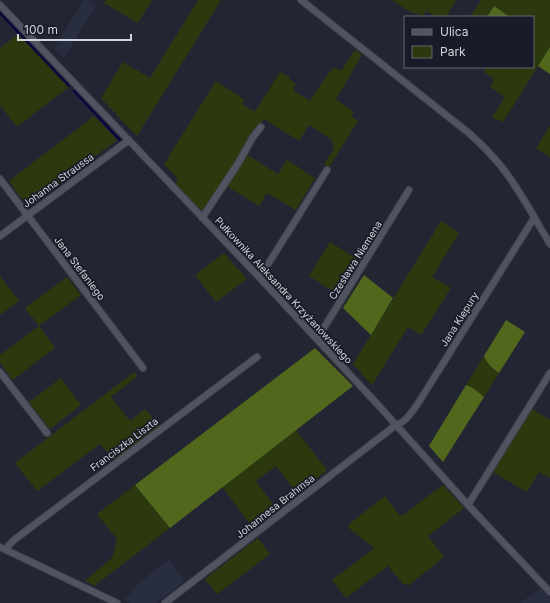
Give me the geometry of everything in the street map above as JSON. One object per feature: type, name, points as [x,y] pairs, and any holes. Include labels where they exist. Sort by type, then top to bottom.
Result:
[{"type":"street","points":[[301,0],[484,146],[516,187],[550,244]]},
{"type":"street","name":"Pułkownika Aleksandra Krzyżanowskiego","points":[[0,5],[259,276],[468,506],[550,592]]},
{"type":"street","points":[[202,218],[240,162],[253,137],[261,127]]},
{"type":"street","name":"Johanna Straussa","points":[[0,236],[129,140]]},
{"type":"street","points":[[259,276],[265,269],[327,170]]},
{"type":"street","name":"Jana Stefaniego","points":[[0,179],[143,368]]},
{"type":"street","name":"Czesława Niemena","points":[[317,339],[409,190]]},
{"type":"street","name":"Jana Kiepury","points":[[396,425],[407,419],[417,405],[534,218]]},
{"type":"street","name":"Franciszka Liszta","points":[[7,550],[14,540],[257,357]]},
{"type":"street","points":[[0,372],[47,433]]},
{"type":"street","points":[[468,506],[550,374]]},
{"type":"street","name":"Johannesa Brahmsa","points":[[166,603],[396,425]]},
{"type":"street","points":[[0,547],[117,603]]},
{"type":"shaded area","points":[[84,0],[88,0],[96,5],[64,58],[54,48]]},
{"type":"shaded area","points":[[169,560],[185,581],[156,603],[130,603],[125,600],[135,586]]},
{"type":"shaded area","points":[[541,588],[550,598],[550,603],[520,603]]},
{"type":"green space","points":[[106,0],[152,0],[138,23],[104,3]]},
{"type":"green space","points":[[198,0],[221,0],[137,136],[101,98],[123,62],[150,78]]},
{"type":"green space","points":[[392,0],[456,0],[447,16],[435,16],[426,11],[423,16],[416,13],[414,14]]},
{"type":"green space","points":[[481,0],[550,0],[550,47],[503,122],[492,117],[505,97],[490,87],[494,79],[484,72],[487,68],[534,68],[534,16],[509,16],[494,6],[488,16],[471,16]]},
{"type":"green space","points":[[494,6],[509,16],[488,16]]},
{"type":"green space","points":[[20,33],[70,86],[17,127],[0,105],[0,48]]},
{"type":"green space","points":[[550,47],[550,74],[538,66]]},
{"type":"green space","points":[[355,50],[362,55],[336,99],[354,112],[351,116],[358,121],[329,167],[324,164],[334,149],[331,139],[309,125],[299,141],[264,119],[231,171],[205,208],[202,210],[198,209],[175,183],[178,179],[164,164],[216,81],[245,100],[242,104],[253,111],[256,110],[280,72],[296,84],[293,90],[310,101],[330,71],[331,72],[334,67],[341,71]]},
{"type":"green space","points":[[94,116],[117,140],[32,203],[24,202],[9,181]]},
{"type":"green space","points":[[550,126],[550,157],[536,148]]},
{"type":"green space","points":[[246,154],[278,174],[287,160],[315,178],[296,210],[267,193],[259,206],[227,186]]},
{"type":"green space","points":[[441,221],[459,233],[432,277],[451,288],[421,335],[408,327],[372,385],[353,364]]},
{"type":"green space","points":[[330,242],[360,261],[339,295],[309,276]]},
{"type":"green space","points":[[224,253],[247,279],[216,302],[195,275]]},
{"type":"green space","points":[[364,275],[393,298],[371,335],[343,308]]},
{"type":"green space","points":[[0,276],[19,301],[0,315]]},
{"type":"green space","points":[[67,277],[81,295],[39,326],[25,308]]},
{"type":"green space","points":[[506,320],[525,332],[499,373],[490,366],[484,356]]},
{"type":"green space","points":[[39,326],[55,348],[13,380],[0,363],[0,355]]},
{"type":"green space","points":[[315,348],[353,386],[170,528],[135,485]]},
{"type":"green space","points":[[484,356],[490,366],[499,373],[484,397],[473,388],[466,385]]},
{"type":"green space","points":[[134,372],[138,376],[111,397],[130,421],[145,409],[160,426],[115,461],[100,444],[37,491],[15,463]]},
{"type":"green space","points":[[61,378],[81,405],[50,429],[29,402]]},
{"type":"green space","points":[[466,385],[473,388],[484,397],[443,462],[429,446]]},
{"type":"green space","points":[[532,409],[550,420],[550,478],[539,472],[527,492],[493,472]]},
{"type":"green space","points":[[296,430],[327,470],[297,494],[276,466],[256,481],[277,509],[253,528],[222,487]]},
{"type":"green space","points":[[135,485],[170,528],[94,586],[85,581],[112,558],[117,539],[97,514]]},
{"type":"green space","points":[[443,485],[464,508],[428,536],[444,557],[408,586],[403,584],[388,566],[346,598],[332,580],[374,548],[349,528],[348,525],[385,496],[399,515],[403,515]]},
{"type":"green space","points":[[258,538],[270,554],[217,594],[205,579]]},
{"type":"waterway","points":[[0,13],[69,86]]},
{"type":"waterway","points":[[74,91],[120,140]]}]
